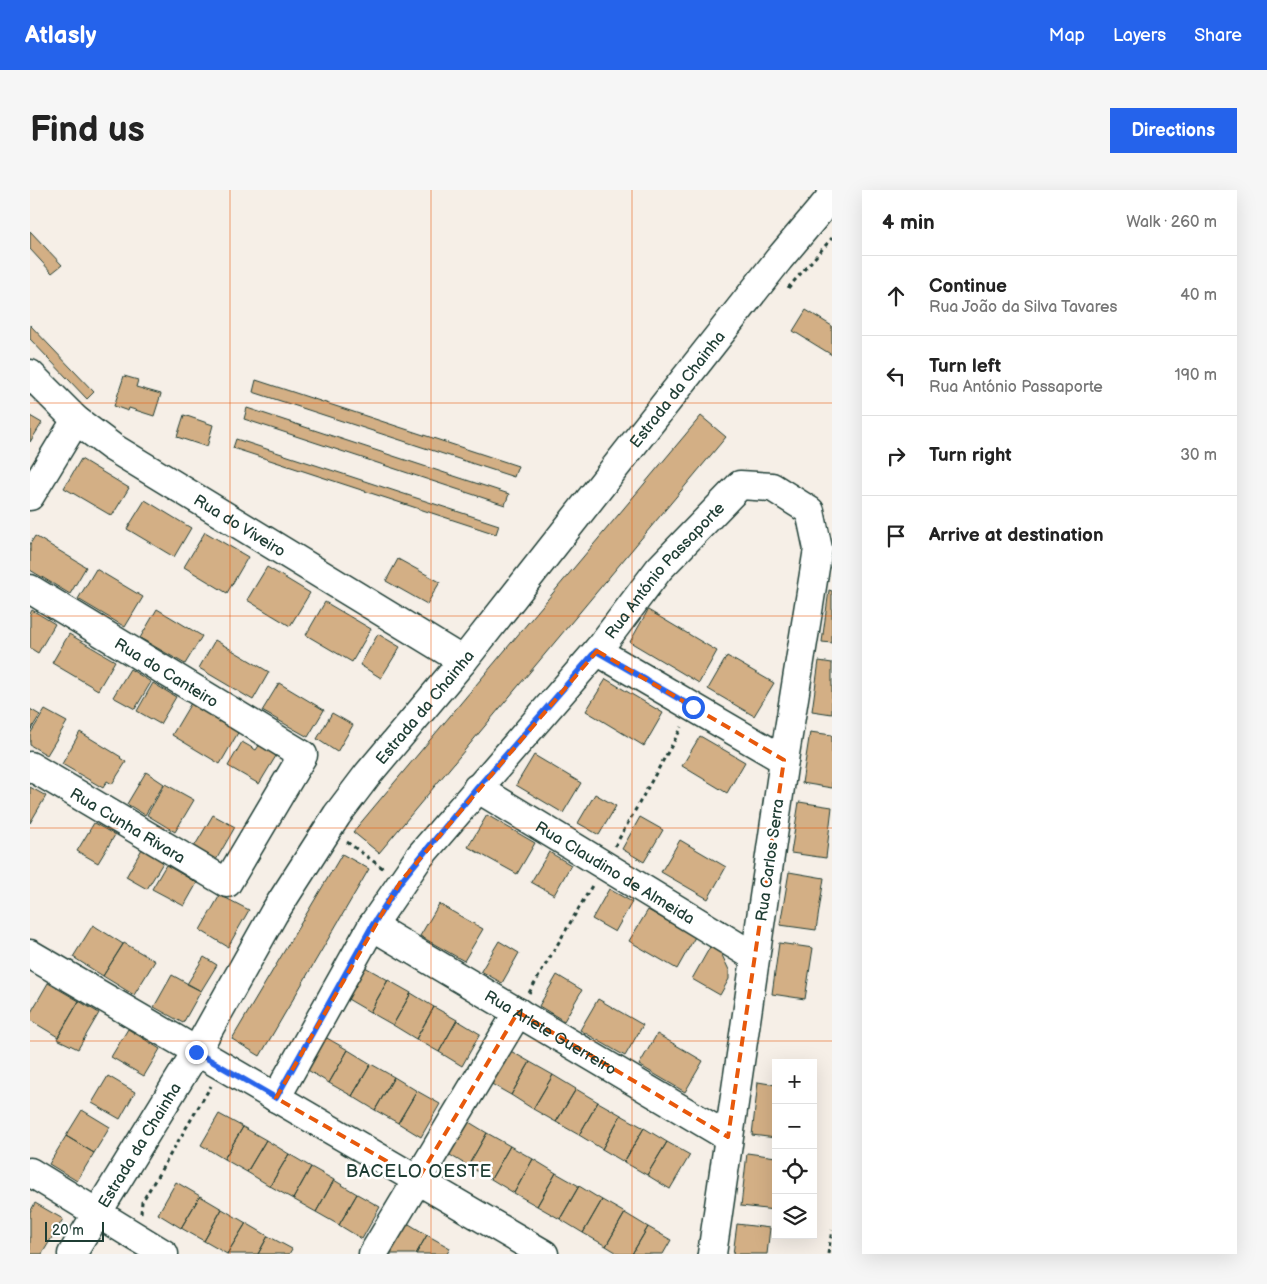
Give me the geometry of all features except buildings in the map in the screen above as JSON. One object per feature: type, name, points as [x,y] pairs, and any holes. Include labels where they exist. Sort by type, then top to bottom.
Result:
[{"type":"street","name":"Estrada da Chainha","points":[[72,1254],[96,1212],[196,1052],[274,914],[337,815],[368,774],[463,660],[607,476],[832,196]]},
{"type":"street","name":"Rua do Viveiro","points":[[30,374],[76,420],[146,469],[463,660]]},
{"type":"street","points":[[30,496],[76,420]]},
{"type":"street","name":"Rua António Passaporte","points":[[276,1098],[372,926],[401,881],[477,788],[596,651],[659,569],[740,485],[772,487]]},
{"type":"street","name":"Rua Carlos Serra","points":[[712,1254],[784,760],[818,549],[810,511],[772,487]]},
{"type":"street","name":"Rua do Canteiro","points":[[30,589],[302,755],[227,883]]},
{"type":"street","points":[[596,651],[784,760]]},
{"type":"street","name":"Rua Cunha Rivara","points":[[30,766],[227,883]]},
{"type":"street","name":"Rua Claudino de Almeida","points":[[477,788],[755,957]]},
{"type":"street","name":"Rua Arlete Guerreiro","points":[[372,926],[728,1137]]},
{"type":"street","points":[[30,954],[544,1254]]},
{"type":"street","points":[[373,1254],[518,1012]]},
{"type":"street","points":[[30,1172],[164,1254]]},
{"type":"path","points":[[783,295],[832,238]]},
{"type":"path","points":[[518,1012],[604,866],[693,707]]},
{"type":"path","points":[[347,836],[344,840],[401,881]]},
{"type":"path","points":[[134,1235],[139,1226],[142,1202],[222,1067]]},
{"type":"path","points":[[828,1254],[832,1230]]},
{"type":"highlighted area","points":[[597,651],[784,760],[728,1137],[518,1012],[418,1179],[276,1098],[401,881]]},
{"type":"district","name":"BACELO OESTE","points":[[419,1171]]},
{"type":"route","points":[[196,1052],[276,1098],[372,926],[401,881],[477,788],[596,651],[693,707]]}]
